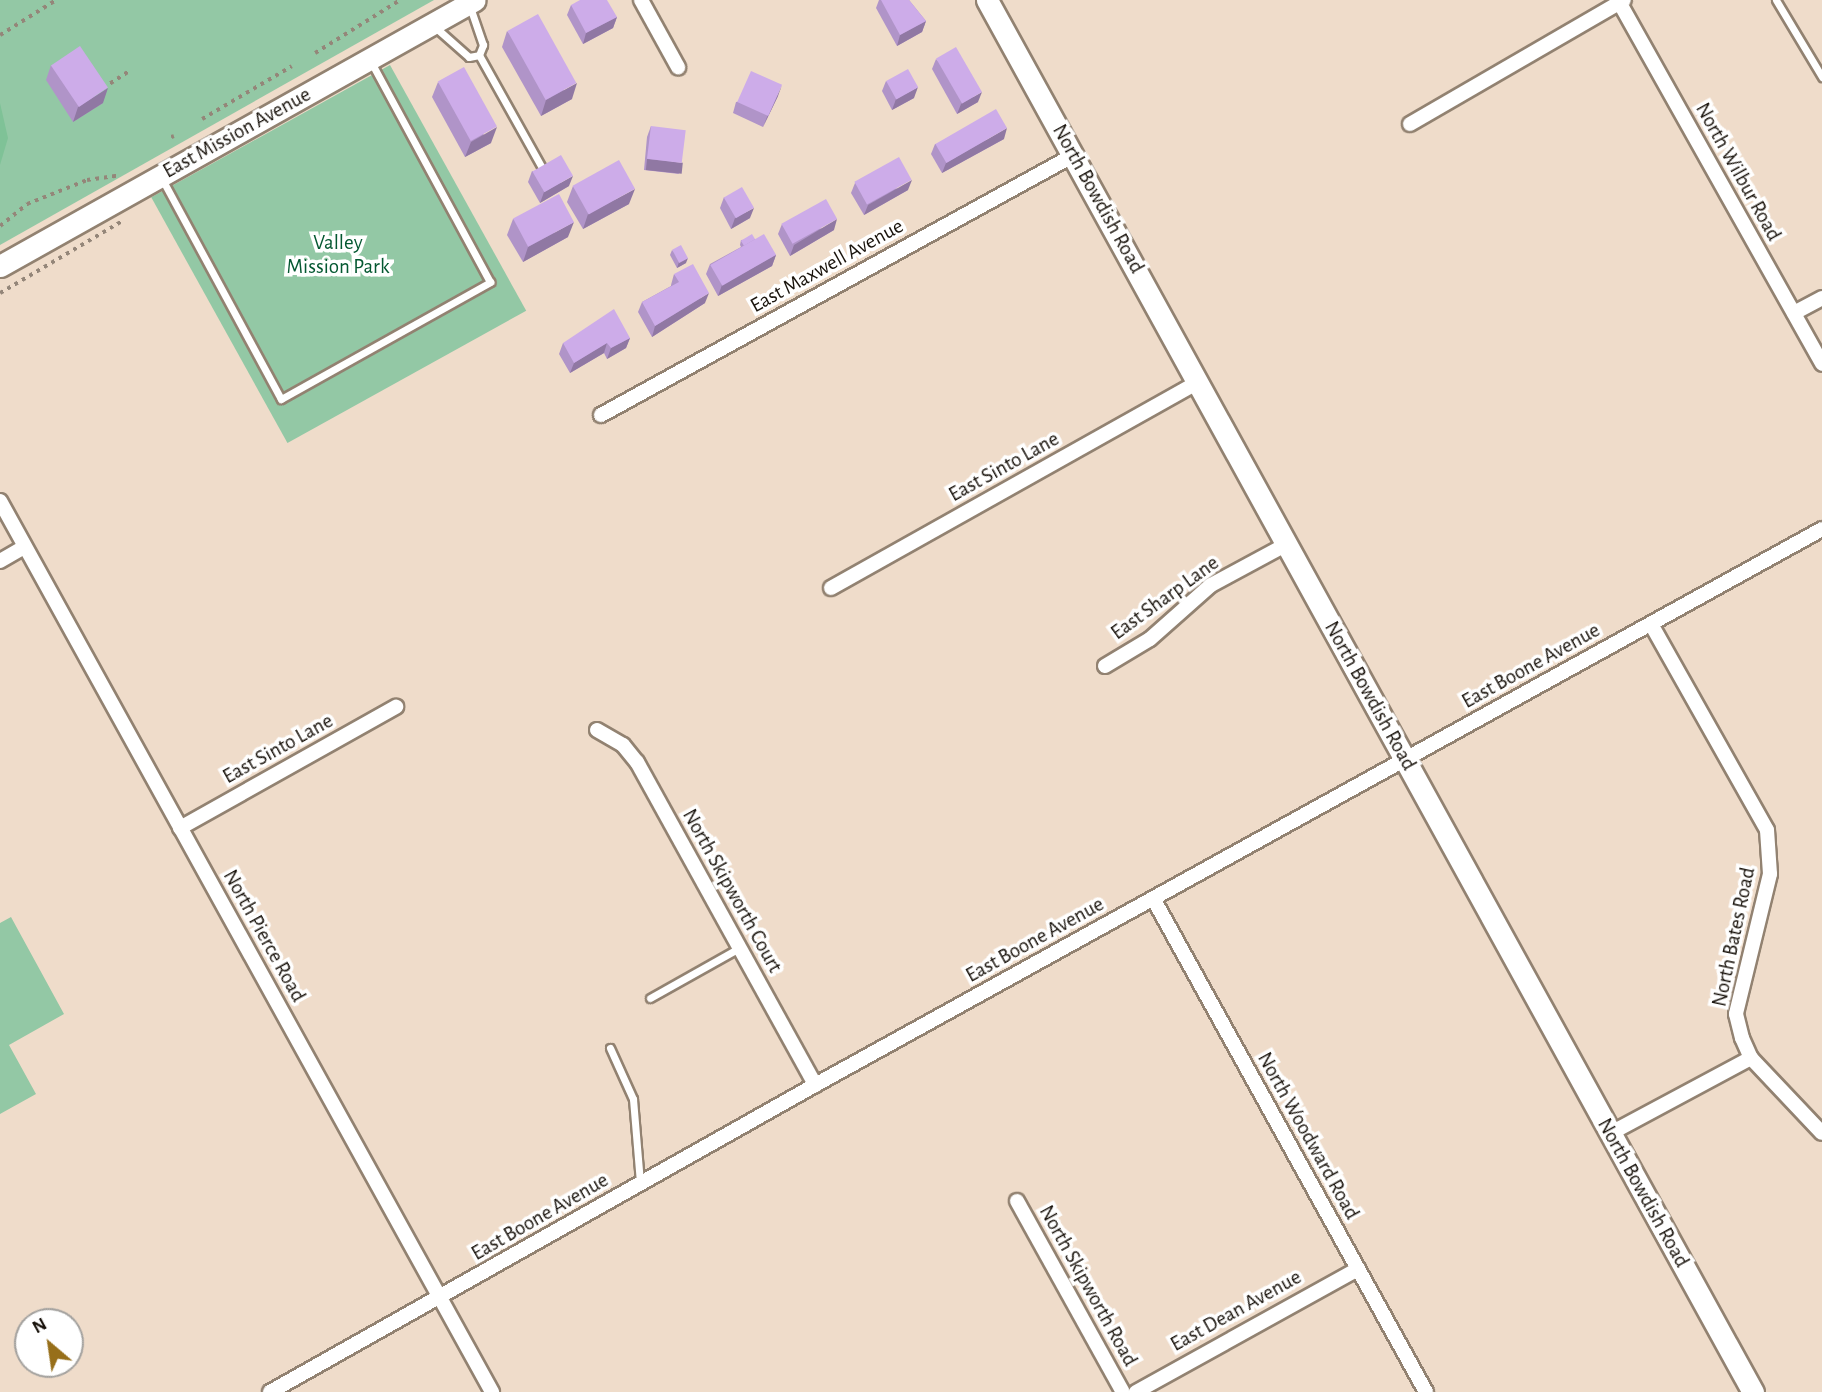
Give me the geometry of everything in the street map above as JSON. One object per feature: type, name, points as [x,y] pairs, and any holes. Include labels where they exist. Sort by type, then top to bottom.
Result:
[{"type":"street","points":[[641,0],[678,67]]},
{"type":"street","name":"North Bowdish Road","points":[[987,0],[1753,1392]]},
{"type":"street","points":[[1410,124],[1621,1]]},
{"type":"street","name":"North Wilbur Road","points":[[1621,1],[1822,364]]},
{"type":"street","name":"East Mission Avenue","points":[[0,266],[472,2]]},
{"type":"street","name":"East Maxwell Avenue","points":[[601,415],[1074,155]]},
{"type":"street","points":[[1794,313],[1822,298]]},
{"type":"street","name":"East Sinto Lane","points":[[831,588],[1198,382]]},
{"type":"street","name":"North Pierce Road","points":[[0,501],[492,1392]]},
{"type":"street","name":"East Boone Avenue","points":[[270,1392],[815,1085],[1822,529]]},
{"type":"street","name":"East Sharp Lane","points":[[1105,666],[1150,639],[1211,585],[1287,544]]},
{"type":"street","points":[[0,561],[24,547]]},
{"type":"street","name":"North Bates Road","points":[[1651,624],[1767,830],[1770,874],[1736,1014],[1751,1058],[1822,1133]]},
{"type":"street","name":"East Sinto Lane","points":[[180,828],[396,707]]},
{"type":"street","name":"North Skipworth Court","points":[[597,730],[623,745],[637,762],[815,1085]]},
{"type":"street","name":"North Woodward Road","points":[[1154,900],[1426,1392]]},
{"type":"street","points":[[1611,1133],[1751,1058]]},
{"type":"street","name":"North Skipworth Road","points":[[1017,1200],[1122,1392]]},
{"type":"street","name":"East Dean Avenue","points":[[1136,1392],[1358,1269]]},
{"type":"lane","points":[[1776,0],[1822,77]]},
{"type":"lane","points":[[472,2],[483,45],[478,55]]},
{"type":"lane","points":[[432,24],[469,57],[478,55]]},
{"type":"lane","points":[[478,55],[541,166]]},
{"type":"lane","points":[[160,176],[281,399],[491,282],[369,58]]},
{"type":"lane","points":[[650,998],[739,948]]},
{"type":"lane","points":[[610,1048],[634,1099],[640,1184]]},
{"type":"path","points":[[0,35],[55,0]]},
{"type":"path","points":[[315,53],[400,0]]},
{"type":"path","points":[[202,119],[292,66]]},
{"type":"path","points":[[96,93],[131,70]]},
{"type":"path","points":[[0,226],[27,204],[87,180],[117,176]]},
{"type":"green space","points":[[0,0],[434,0],[0,245]]},
{"type":"green space","name":"Valley Mission Park","points":[[390,65],[526,311],[287,443],[151,197]]},
{"type":"green space","points":[[0,103],[8,138],[0,165]]},
{"type":"green space","points":[[11,917],[64,1014],[9,1045],[36,1094],[0,1114],[0,923]]},
{"type":"building","points":[[580,0],[607,0],[617,17],[586,33],[571,5]]},
{"type":"building","points":[[881,0],[909,0],[926,21],[900,35]]},
{"type":"building","points":[[538,14],[576,83],[546,100],[507,31]]},
{"type":"building","points":[[80,46],[108,87],[79,107],[51,66]]},
{"type":"building","points":[[956,47],[982,92],[962,104],[936,58]]},
{"type":"building","points":[[464,67],[497,126],[471,141],[438,82]]},
{"type":"building","points":[[908,69],[918,87],[896,99],[886,81]]},
{"type":"building","points":[[751,71],[782,85],[768,116],[737,102]]},
{"type":"building","points":[[996,109],[1007,128],[946,163],[935,144]]},
{"type":"building","points":[[651,126],[686,130],[682,163],[647,159]]},
{"type":"building","points":[[561,155],[573,176],[544,192],[532,172]]},
{"type":"building","points":[[899,157],[912,180],[867,204],[854,182]]},
{"type":"building","points":[[619,160],[635,189],[589,215],[573,186]]},
{"type":"building","points":[[742,187],[754,208],[736,218],[724,198]]},
{"type":"building","points":[[559,194],[574,222],[528,247],[513,218]]},
{"type":"building","points":[[826,199],[837,219],[793,244],[781,224]]},
{"type":"building","points":[[752,234],[755,239],[744,246],[741,241]]},
{"type":"building","points":[[764,234],[776,255],[722,286],[710,265]]},
{"type":"building","points":[[681,245],[688,258],[679,263],[672,250]]},
{"type":"building","points":[[693,264],[709,293],[655,326],[642,302],[679,282],[674,274]]},
{"type":"building","points":[[614,309],[630,338],[611,348],[607,343],[574,363],[563,343]]}]
